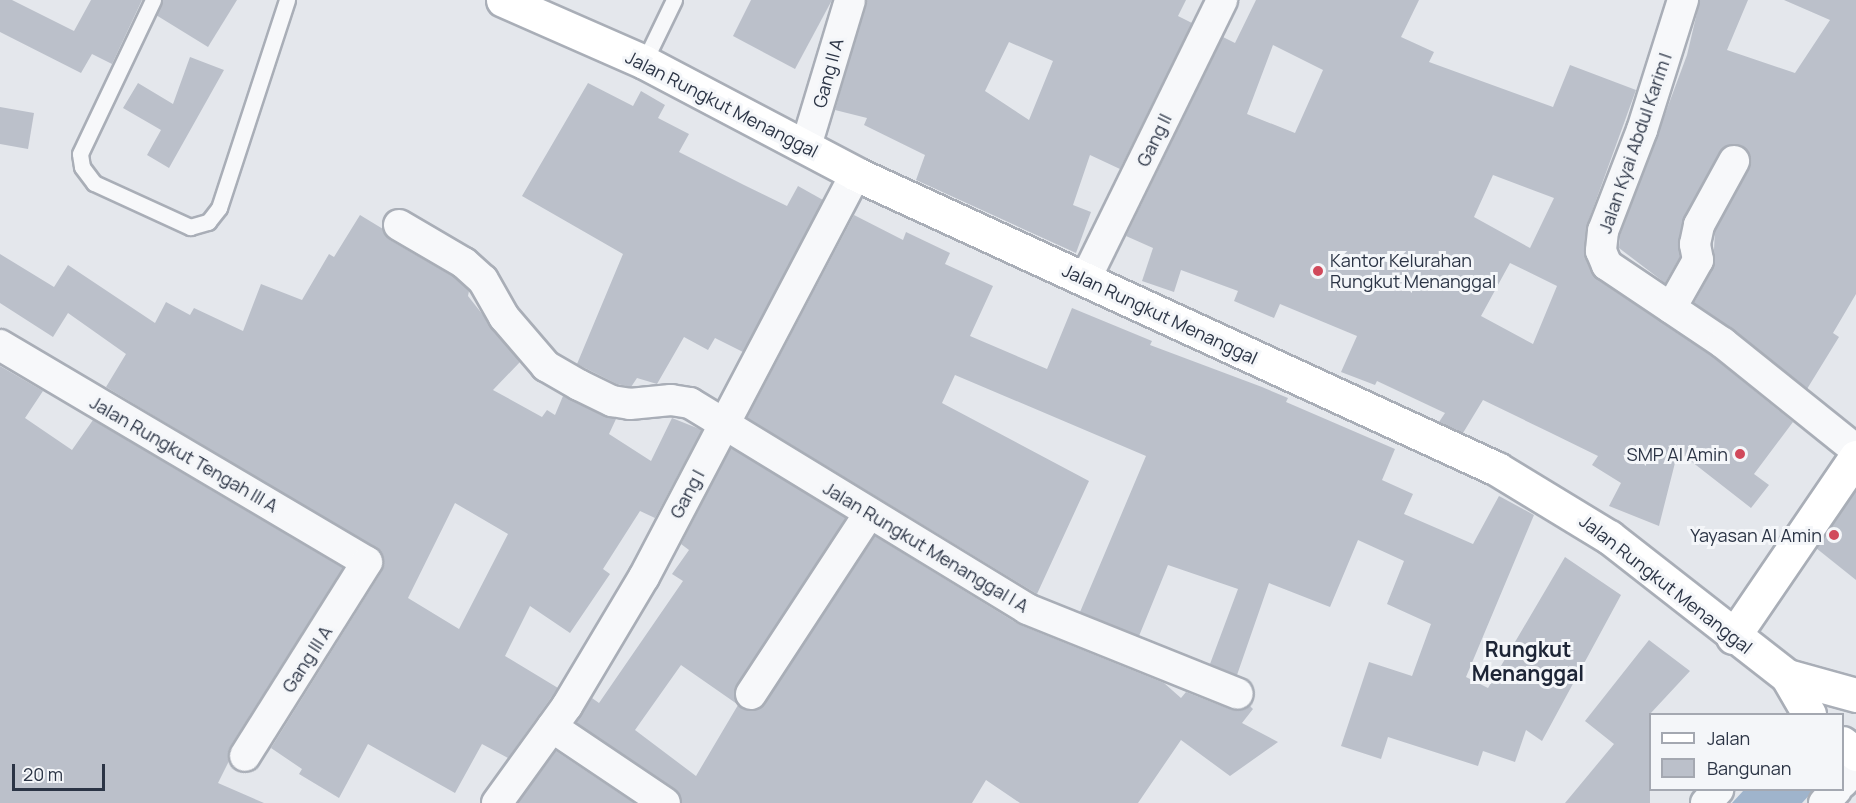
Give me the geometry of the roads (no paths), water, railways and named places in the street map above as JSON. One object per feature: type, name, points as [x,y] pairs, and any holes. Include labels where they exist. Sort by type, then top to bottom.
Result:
[{"type":"main road","name":"Jalan Rungkut Menanggal","points":[[503,0],[644,62],[856,174],[1507,475],[1609,537],[1733,637],[1820,694]]},
{"type":"main road","points":[[1733,637],[1856,457]]},
{"type":"street","name":"Gang II A","points":[[806,146],[850,0]]},
{"type":"street","name":"Gang II","points":[[1085,279],[1222,0]]},
{"type":"street","name":"Jalan Kyai Abdul Karim I","points":[[1683,0],[1642,130],[1603,231],[1601,251],[1607,265],[1723,343],[1856,450]]},
{"type":"street","points":[[1671,308],[1698,260],[1695,244],[1699,225],[1734,161]]},
{"type":"street","name":"Gang I","points":[[497,803],[552,727],[644,576],[856,174]]},
{"type":"street","name":"Jalan Rungkut Menanggal I A","points":[[399,225],[464,263],[483,280],[504,316],[546,366],[612,400],[630,404],[680,400],[725,421],[869,514],[1027,609],[1238,694]]},
{"type":"street","name":"Jalan Rungkut Tengah III A","points":[[0,345],[368,562]]},
{"type":"street","points":[[751,694],[869,514]]},
{"type":"street","name":"Gang III A","points":[[245,756],[368,562]]},
{"type":"street","points":[[552,727],[665,803]]},
{"type":"street","points":[[1844,776],[1851,753]]},
{"type":"street","points":[[1706,803],[1716,791]]},
{"type":"street","points":[[1824,803],[1834,791]]},
{"type":"lane","points":[[153,0],[80,154],[82,167],[94,183],[190,227],[208,222],[219,208],[287,0]]},
{"type":"lane","points":[[644,62],[674,0]]},
{"type":"water","points":[[1743,791],[1813,791],[1802,803],[1732,803]]},
{"type":"place","name":"Kantor Kelurahan Rungkut Menanggal","points":[[1318,271]]},
{"type":"place","name":"SMP Al Amin","points":[[1740,454]]},
{"type":"place","name":"Yayasan Al Amin","points":[[1834,535]]},
{"type":"district","name":"Rungkut Menanggal","points":[[1528,661]]}]
